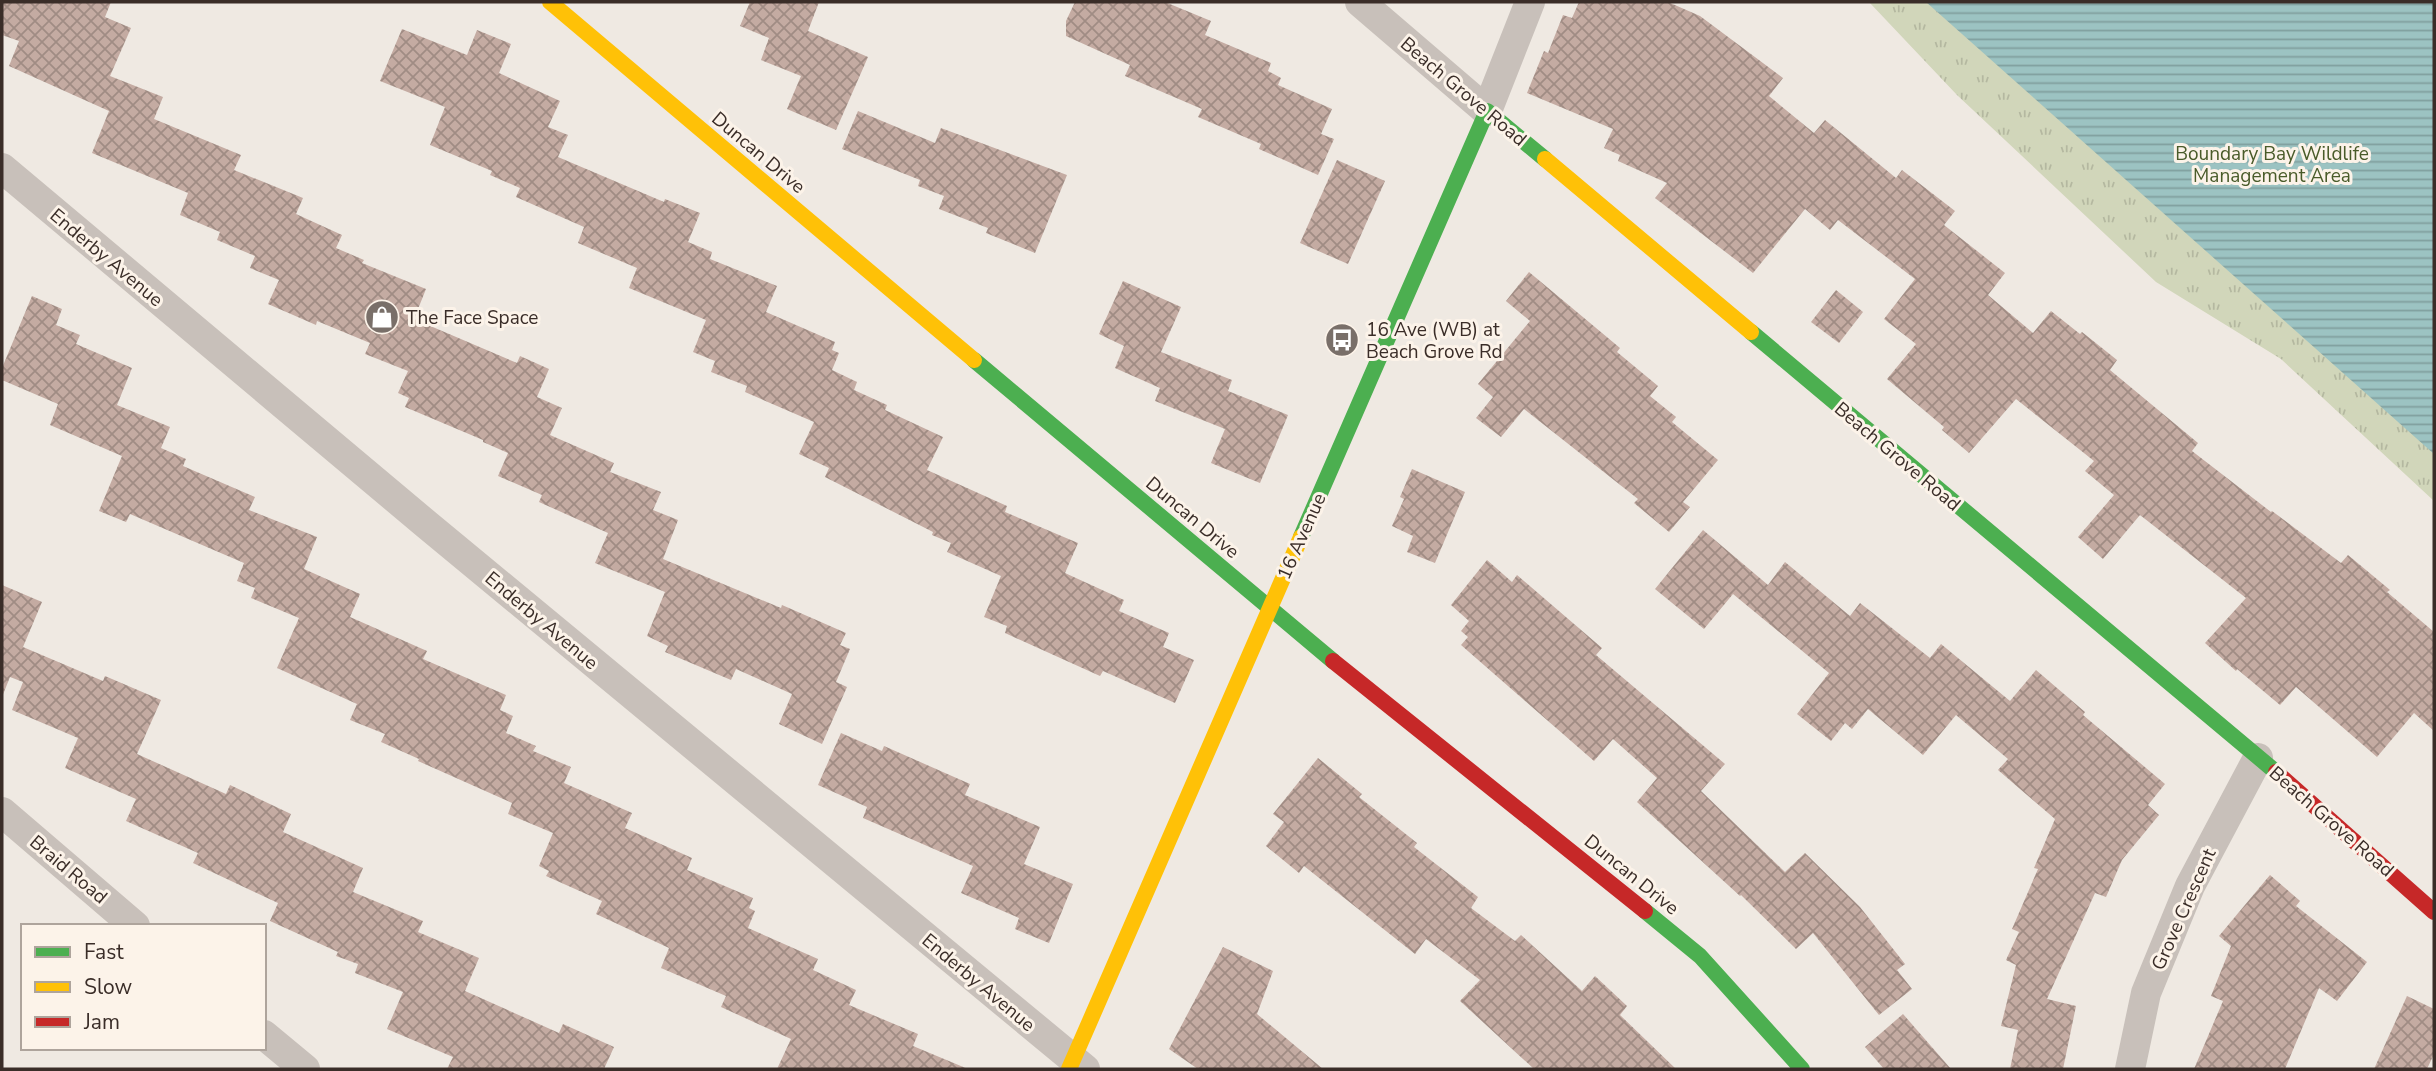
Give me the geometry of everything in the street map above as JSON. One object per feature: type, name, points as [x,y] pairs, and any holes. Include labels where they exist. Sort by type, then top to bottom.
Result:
[{"type":"street","name":"Duncan Drive","points":[[550,2],[1269,609],[1700,956],[1802,1069]]},
{"type":"street","name":"Beach Grove Road","points":[[1360,2],[2258,758],[2434,912]]},
{"type":"street","name":"16 Avenue","points":[[1075,1066],[1269,609],[1487,111],[1530,2]]},
{"type":"street","name":"Enderby Avenue","points":[[2,168],[1075,1066]]},
{"type":"street","name":"Grove Crescent","points":[[2130,1069],[2146,993],[2190,886],[2258,758]]},
{"type":"street","name":"Braid Road","points":[[2,812],[133,924]]},
{"type":"street","points":[[266,1037],[305,1069]]},
{"type":"green space","name":"Boundary Bay Wildlife Management Area","points":[[1869,2],[2434,2],[2434,501],[2281,359],[2156,282],[1957,95]]},
{"type":"water","name":"Boundary Bay Wildlife Management Area","points":[[1926,2],[2434,2],[2434,454]]},
{"type":"building","points":[[2,2],[111,2],[105,17],[131,28],[110,76],[163,97],[154,119],[241,155],[234,170],[303,198],[296,214],[342,235],[336,248],[364,260],[362,263],[426,289],[414,319],[517,363],[520,356],[549,369],[537,397],[562,408],[550,435],[614,463],[610,472],[661,492],[653,510],[678,520],[663,559],[846,633],[840,645],[850,649],[836,682],[847,687],[822,744],[779,724],[792,694],[736,669],[731,680],[665,652],[668,646],[647,636],[665,592],[595,563],[608,533],[539,502],[542,495],[498,476],[508,453],[405,407],[409,398],[398,393],[408,371],[365,354],[370,343],[317,321],[316,325],[268,304],[279,280],[250,268],[255,256],[217,240],[220,232],[180,215],[188,193],[92,153],[109,111],[9,66],[19,41],[2,35]]},
{"type":"building","points":[[750,2],[819,2],[808,31],[868,57],[836,130],[787,109],[801,76],[761,60],[769,38],[740,26]]},
{"type":"building","points":[[1075,2],[1165,2],[1211,21],[1205,35],[1271,63],[1268,71],[1281,78],[1278,85],[1332,109],[1321,134],[1334,139],[1318,175],[1259,149],[1261,144],[1198,117],[1202,109],[1125,76],[1130,65],[1066,36],[1066,21]]},
{"type":"building","points":[[1579,2],[1668,2],[1700,16],[1783,78],[1769,96],[1814,133],[1825,120],[1896,178],[1902,170],[1955,211],[1944,225],[2005,273],[1988,295],[2033,333],[2051,311],[2080,334],[2082,332],[2117,360],[2110,370],[2198,443],[2192,451],[2341,563],[2348,555],[2434,632],[2434,731],[2414,713],[2377,757],[2296,687],[2280,705],[2237,669],[2236,671],[2205,643],[2246,598],[2140,515],[2103,559],[2078,537],[2114,495],[2085,471],[2094,461],[2016,399],[1969,453],[1942,430],[1944,427],[1887,379],[1916,344],[1884,319],[1915,279],[1838,220],[1830,230],[1805,209],[1753,273],[1655,198],[1667,183],[1618,161],[1620,155],[1604,148],[1613,129],[1527,93],[1544,51],[1548,53],[1563,15],[1572,18]]},
{"type":"building","points":[[402,29],[467,55],[477,30],[511,44],[499,73],[560,101],[548,127],[568,135],[558,157],[664,202],[665,199],[700,213],[688,242],[712,252],[710,259],[777,286],[766,312],[835,342],[832,350],[839,353],[832,370],[857,382],[854,390],[887,405],[885,410],[943,437],[927,470],[1007,506],[1005,512],[1078,543],[1065,573],[1124,600],[1119,611],[1169,633],[1163,647],[1194,660],[1175,703],[1103,671],[1100,676],[1005,633],[1007,626],[984,617],[1001,576],[947,552],[951,543],[825,477],[829,468],[799,454],[814,422],[745,392],[747,386],[711,372],[715,361],[693,352],[706,320],[629,288],[637,268],[578,243],[584,227],[516,197],[520,188],[490,175],[492,171],[430,145],[445,107],[380,81]]},
{"type":"building","points":[[858,111],[935,143],[941,128],[1067,175],[1035,253],[986,233],[988,228],[939,209],[944,196],[918,186],[920,180],[842,149]]},
{"type":"building","points":[[1337,160],[1385,181],[1348,264],[1300,243]]},
{"type":"building","points":[[1529,272],[1620,348],[1617,352],[1658,386],[1650,396],[1676,417],[1672,422],[1718,460],[1683,502],[1690,507],[1669,532],[1634,503],[1638,499],[1524,409],[1501,437],[1476,418],[1493,397],[1478,384],[1530,321],[1506,301]]},
{"type":"building","points":[[1123,281],[1181,307],[1161,352],[1232,380],[1228,391],[1288,415],[1260,483],[1211,463],[1225,429],[1155,401],[1160,388],[1115,368],[1124,346],[1099,334]]},
{"type":"building","points":[[1836,290],[1863,312],[1839,343],[1811,322]]},
{"type":"building","points":[[32,296],[62,309],[56,325],[80,335],[76,344],[132,368],[117,405],[170,427],[161,448],[186,459],[183,466],[255,497],[249,510],[317,537],[304,569],[360,594],[350,617],[427,651],[423,659],[506,695],[500,710],[513,716],[506,733],[536,746],[533,751],[571,767],[564,783],[632,813],[625,828],[692,858],[687,870],[753,898],[749,908],[755,911],[748,928],[818,959],[813,970],[856,990],[849,1005],[918,1034],[913,1046],[968,1069],[777,1069],[791,1039],[721,1007],[726,996],[661,968],[669,948],[596,914],[602,901],[546,876],[549,871],[539,866],[553,833],[508,814],[512,803],[381,742],[385,734],[350,720],[357,704],[277,668],[299,618],[251,598],[255,588],[237,581],[244,563],[130,514],[126,522],[99,511],[122,456],[50,425],[58,404],[2,380],[2,368]]},
{"type":"building","points":[[1412,469],[1465,492],[1435,563],[1407,552],[1413,536],[1392,526],[1404,499],[1400,497]]},
{"type":"building","points":[[1703,530],[1768,585],[1785,562],[1850,616],[1860,603],[1930,658],[1941,644],[2010,701],[2036,670],[2085,712],[2083,715],[2165,784],[2148,805],[2159,815],[2122,860],[2106,897],[2095,893],[2047,999],[2076,1006],[2063,1069],[2010,1069],[2018,1030],[2001,1026],[2016,965],[2006,960],[2019,932],[2012,929],[2038,869],[2034,868],[2055,819],[1998,770],[2008,759],[1956,715],[1923,755],[1868,709],[1852,729],[1845,723],[1831,741],[1797,714],[1829,673],[1733,594],[1704,629],[1655,589]]},
{"type":"building","points":[[1487,560],[1512,582],[1517,575],[1602,648],[1596,655],[1725,764],[1701,791],[1785,872],[1805,853],[1860,907],[1905,964],[1897,970],[1912,989],[1879,1015],[1813,933],[1796,949],[1741,895],[1637,802],[1657,778],[1613,739],[1594,761],[1461,645],[1468,637],[1461,631],[1469,621],[1451,605]]},
{"type":"building","points":[[2,585],[42,602],[23,647],[103,681],[105,676],[161,700],[137,754],[226,794],[230,785],[291,814],[283,832],[363,868],[353,892],[423,921],[418,932],[479,958],[465,991],[559,1033],[563,1024],[614,1047],[604,1069],[447,1069],[453,1057],[387,1029],[403,992],[355,973],[358,964],[336,956],[338,952],[270,921],[278,903],[193,863],[198,853],[126,821],[136,799],[65,768],[78,738],[12,710],[23,682],[10,677],[2,697]]},
{"type":"building","points":[[841,733],[882,751],[884,746],[970,784],[965,795],[1040,827],[1024,864],[1073,884],[1049,943],[1015,929],[1019,918],[961,893],[973,866],[863,818],[867,807],[818,785]]},
{"type":"building","points":[[1318,758],[1362,794],[1359,797],[1417,843],[1414,847],[1478,897],[1471,908],[1515,941],[1521,935],[1582,991],[1595,976],[1627,1006],[1620,1015],[1676,1069],[1534,1069],[1460,1001],[1480,980],[1426,939],[1415,954],[1304,866],[1299,873],[1266,846],[1284,822],[1273,814]]},
{"type":"building","points":[[2270,875],[2300,901],[2296,906],[2367,962],[2337,1001],[2319,988],[2285,1069],[2194,1069],[2223,1001],[2211,996],[2231,946],[2219,936]]},
{"type":"building","points":[[1223,947],[1273,971],[1257,1014],[1323,1069],[1198,1069],[1169,1049]]},
{"type":"building","points":[[2407,996],[2434,1009],[2434,1054],[2427,1069],[2374,1069]]},
{"type":"building","points":[[1903,1014],[1951,1069],[1884,1069],[1865,1047]]},
{"type":"traffic: fast","points":[[1301,537],[1487,111],[1545,159]]},
{"type":"traffic: fast","points":[[1751,332],[2276,772]]},
{"type":"traffic: fast","points":[[974,360],[1333,661]]},
{"type":"traffic: fast","points":[[1645,911],[1700,956],[1802,1069]]},
{"type":"traffic: slow","points":[[550,2],[974,360]]},
{"type":"traffic: slow","points":[[1545,159],[1751,332]]},
{"type":"traffic: slow","points":[[1069,1069],[1301,537]]},
{"type":"traffic: jam","points":[[1333,661],[1645,911]]},
{"type":"traffic: jam","points":[[2276,772],[2434,912]]},
{"type":"place","name":"The Face Space","points":[[382,317]]},
{"type":"place","name":"16 Ave (WB) at Beach Grove Rd","points":[[1342,340]]}]
